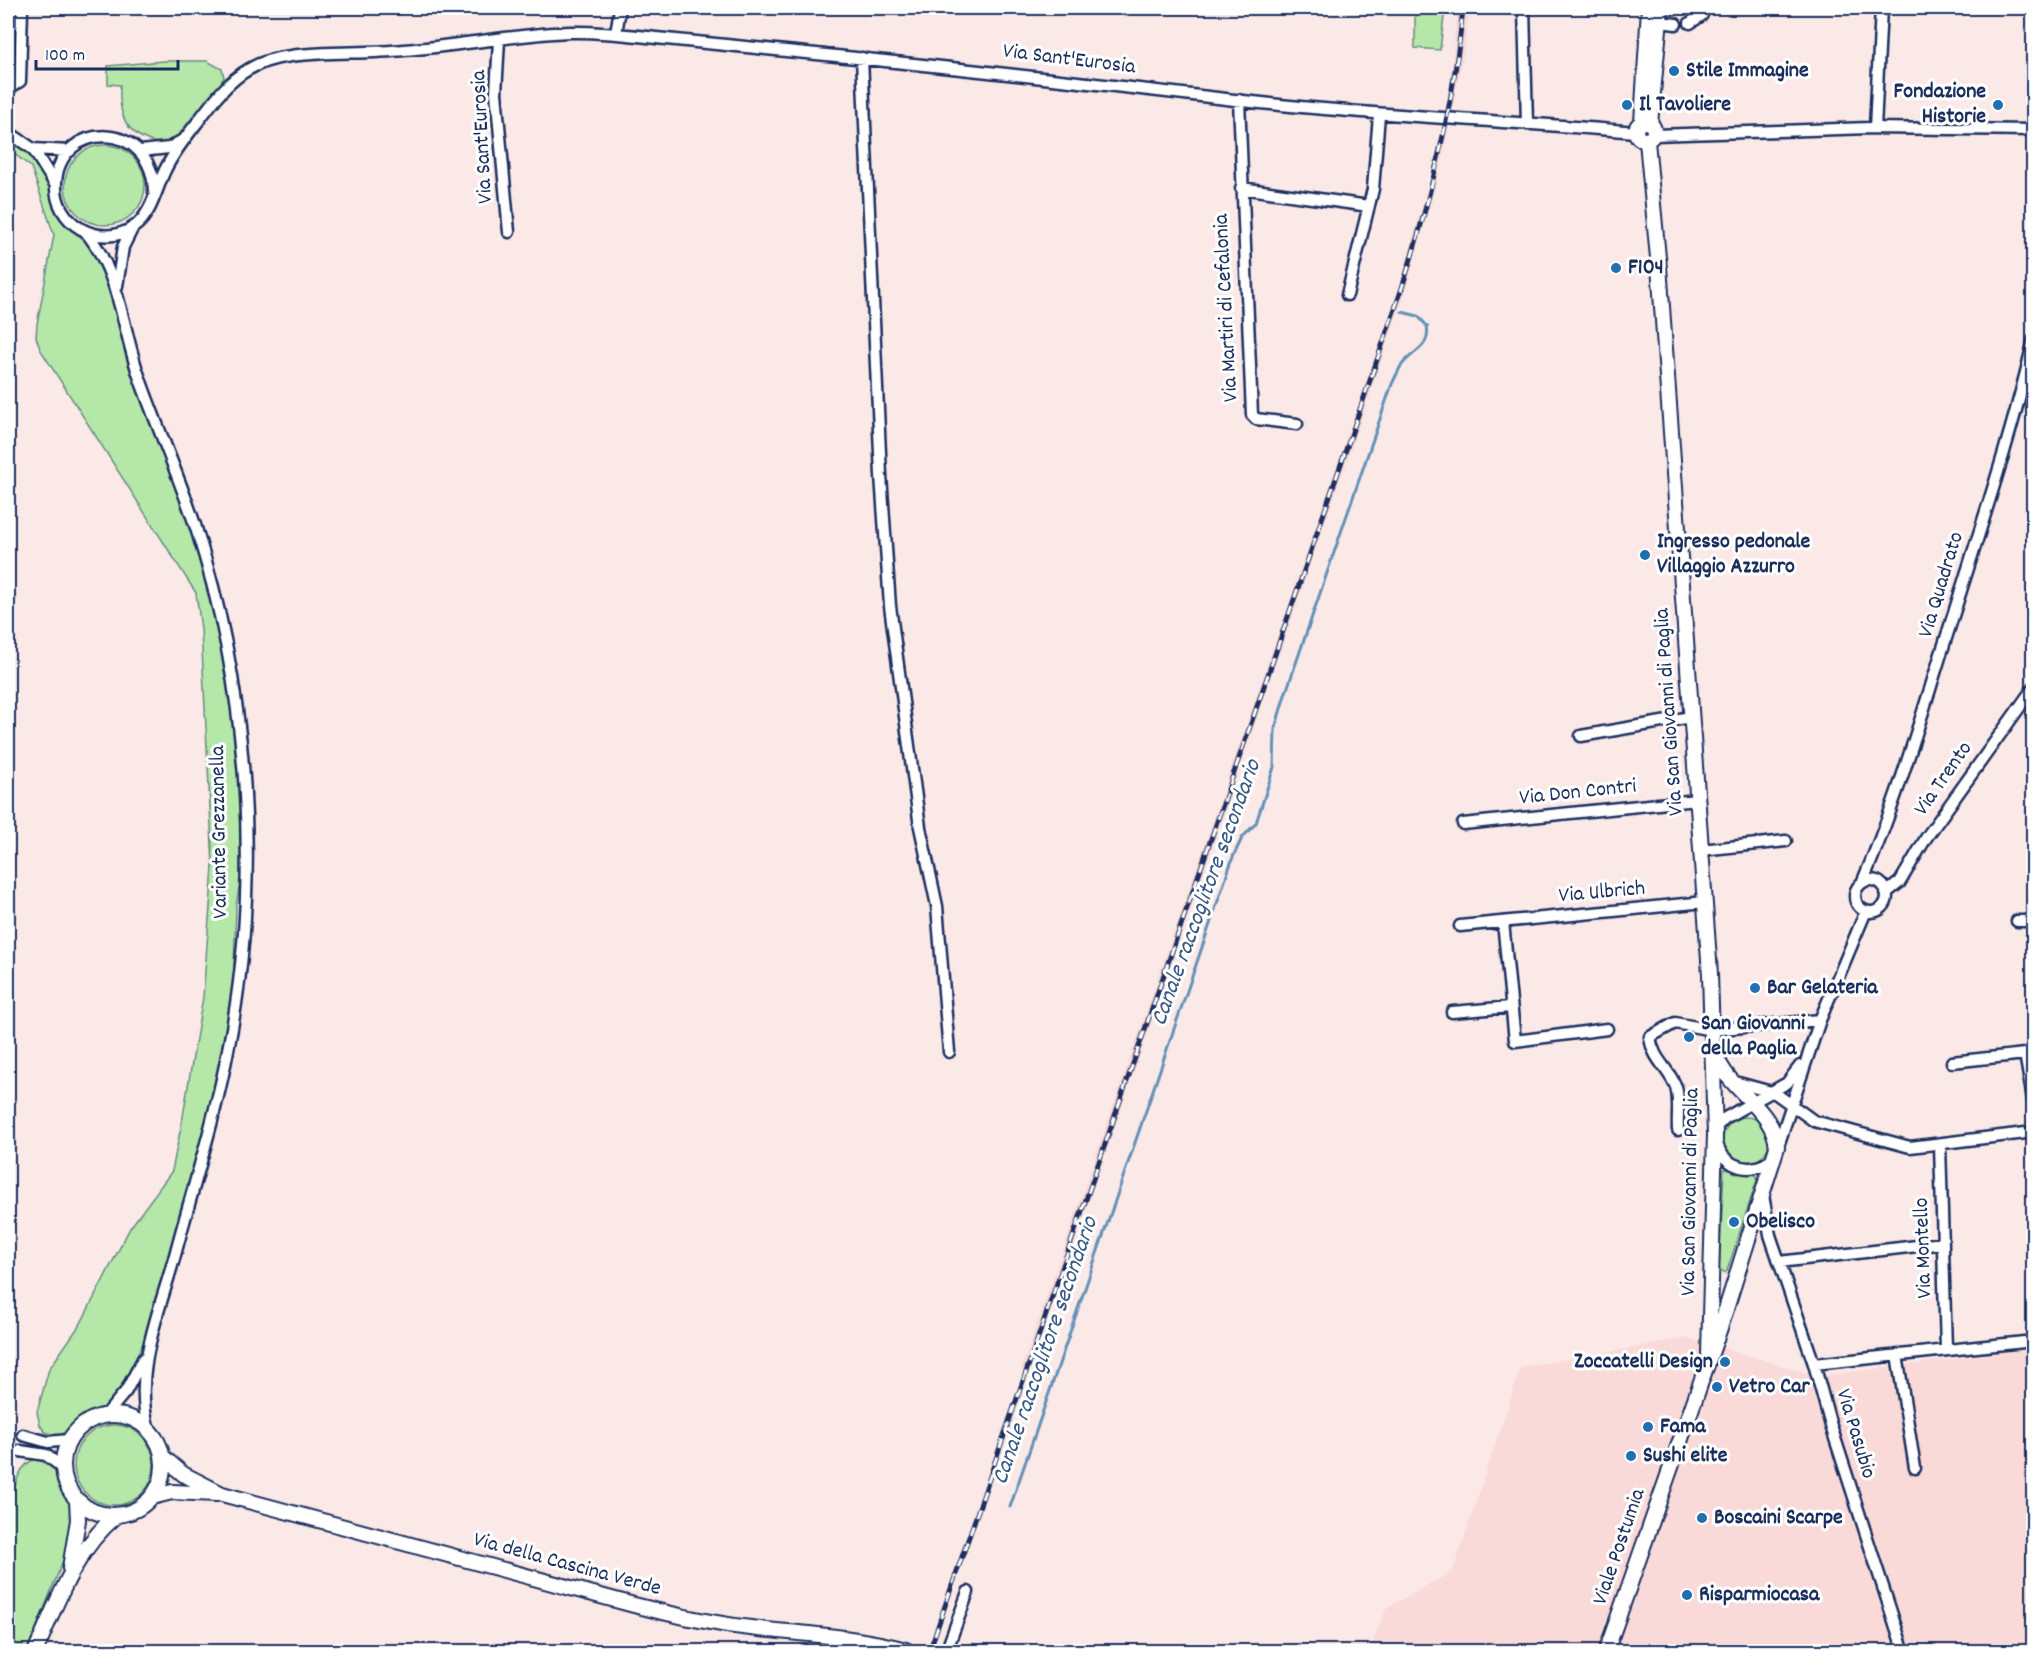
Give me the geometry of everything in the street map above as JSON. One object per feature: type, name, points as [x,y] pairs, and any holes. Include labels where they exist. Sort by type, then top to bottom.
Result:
[{"type":"main road","points":[[1645,131],[1649,8]]},
{"type":"main road","points":[[1645,131],[1661,8]]},
{"type":"main road","name":"Via San Giovanni di Paglia","points":[[1645,131],[1660,279],[1705,902],[1713,1048],[1715,1135],[1708,1354]]},
{"type":"main road","points":[[1713,1048],[1721,1070],[1728,1080],[1770,1124],[1775,1152]]},
{"type":"main road","name":"Viale Postumia","points":[[1606,1652],[1740,1263],[1775,1152]]},
{"type":"main road","points":[[1712,1267],[1718,1277],[1726,1280],[1740,1263]]},
{"type":"main road","points":[[106,1415],[129,1418],[149,1430]]},
{"type":"main road","name":"Variante Grezzanella","points":[[69,1440],[80,1426],[106,1415]]},
{"type":"main road","name":"Variante Grezzanella","points":[[149,1430],[162,1456]]},
{"type":"main road","points":[[69,1440],[65,1449],[63,1468],[68,1490],[88,1510],[116,1516]]},
{"type":"main road","points":[[162,1456],[183,1474],[222,1494]]},
{"type":"main road","points":[[35,1652],[70,1573],[97,1531],[116,1516],[136,1510],[152,1497],[162,1478],[162,1456]]},
{"type":"main road","points":[[152,1497],[172,1492],[222,1494]]},
{"type":"main road","name":"Via della Cascina Verde","points":[[222,1494],[690,1619],[731,1626],[830,1634],[868,1640],[906,1650]]},
{"type":"main road","points":[[70,1573],[76,1536],[77,1501]]},
{"type":"street","points":[[8,88],[20,81],[22,8]]},
{"type":"street","points":[[616,34],[620,8]]},
{"type":"street","points":[[1524,8],[1527,124]]},
{"type":"street","points":[[1690,23],[1701,15],[1703,8]]},
{"type":"street","points":[[1875,128],[1881,8]]},
{"type":"street","points":[[1660,22],[1676,24]]},
{"type":"street","name":"Via Sant'Eurosia","points":[[154,192],[184,139],[231,80],[254,66],[274,59],[404,50],[573,32],[616,34],[862,58],[1379,115],[1645,131],[1875,128],[2034,130]]},
{"type":"street","name":"Via Sant'Eurosia","points":[[499,40],[496,93],[509,232]]},
{"type":"street","points":[[862,58],[881,475],[890,606],[920,827],[937,906],[946,986],[949,1053]]},
{"type":"street","name":"Via Martiri di Cefalonia","points":[[1239,100],[1252,415],[1256,419],[1297,424]]},
{"type":"street","points":[[1347,295],[1373,189],[1379,115]]},
{"type":"street","points":[[8,132],[33,149],[55,184],[58,202],[64,215],[86,232],[102,236],[118,234],[133,227],[143,218],[154,192],[152,170],[141,151],[122,139],[110,136],[85,140],[70,150],[61,162],[55,184]]},
{"type":"street","points":[[141,151],[169,148],[184,139]]},
{"type":"street","points":[[33,149],[51,152],[70,150]]},
{"type":"street","name":"Via Martiri di Cefalonia","points":[[1242,188],[1369,206]]},
{"type":"street","name":"Variante Grezzanella","points":[[117,289],[123,247],[133,227]]},
{"type":"street","name":"Variante Grezzanella","points":[[86,232],[106,261],[117,289],[129,344],[196,528],[214,598],[239,735],[246,820],[245,906],[239,984],[215,1110],[150,1345],[142,1396],[149,1430]]},
{"type":"street","name":"Via Quadrato","points":[[1866,910],[1856,900],[1856,891],[1862,883],[1881,840],[2017,413],[2034,339]]},
{"type":"street","name":"Via Trento","points":[[1887,893],[1900,882],[1926,838],[2034,687]]},
{"type":"street","points":[[1581,736],[1691,717]]},
{"type":"street","name":"Via Don Contri","points":[[1463,824],[1697,800]]},
{"type":"street","name":"Via Quadrato","points":[[1876,881],[1881,840]]},
{"type":"street","points":[[1701,850],[1786,841]]},
{"type":"street","points":[[1809,1051],[1792,1078],[1721,1121],[1715,1135],[1721,1153],[1737,1167],[1758,1167],[1775,1152],[1820,1020],[1866,910],[1881,908],[1887,893],[1883,885],[1876,881],[1862,883]]},
{"type":"street","name":"Via Ulbrich","points":[[1460,926],[1705,902]]},
{"type":"street","points":[[2017,921],[2034,921]]},
{"type":"street","points":[[1503,922],[1515,1041],[1607,1029]]},
{"type":"street","points":[[1452,1012],[1511,1007]]},
{"type":"street","points":[[1712,1030],[1820,1020]]},
{"type":"street","name":"Via San Giovanni di Paglia","points":[[1678,1130],[1678,1097],[1675,1085],[1652,1053],[1650,1037],[1675,1023],[1712,1030]]},
{"type":"street","points":[[1952,1062],[2025,1054],[2034,1105]]},
{"type":"street","points":[[1728,1080],[1770,1091],[1791,1104],[1806,1118],[1911,1147],[2034,1132]]},
{"type":"street","name":"Via Montello","points":[[1940,1145],[1946,1349]]},
{"type":"street","name":"Via Pasubio","points":[[1763,1192],[1768,1229],[1814,1364],[1831,1426],[1904,1652]]},
{"type":"street","points":[[1752,1226],[1763,1226],[1768,1229]]},
{"type":"street","points":[[1779,1262],[1943,1243]]},
{"type":"street","points":[[1814,1364],[2034,1341]]},
{"type":"street","name":"Variante Grezzanella","points":[[106,1415],[126,1391],[150,1345]]},
{"type":"street","points":[[1897,1355],[1915,1468]]},
{"type":"street","points":[[23,1434],[48,1442],[69,1440]]},
{"type":"street","points":[[20,1451],[46,1455],[63,1468]]},
{"type":"street","points":[[946,1652],[968,1592]]},
{"type":"shaded area","points":[[1457,8],[1469,8],[1465,46],[1441,166],[1405,293],[1029,1373],[1021,1370],[1398,291],[1434,166],[1450,86]]},
{"type":"shaded area","points":[[1688,1338],[1818,1376],[2033,1349],[2033,1651],[1369,1652],[1386,1608],[1453,1571],[1521,1367]]},
{"type":"green space","points":[[1415,8],[1445,8],[1440,50],[1415,48]]},
{"type":"green space","points":[[164,61],[207,61],[222,69],[224,77],[190,128],[177,139],[160,143],[136,134],[125,120],[121,109],[120,85],[108,84],[108,66]]},
{"type":"green space","points":[[8,135],[18,140],[49,175],[60,214],[70,227],[96,247],[209,587],[227,670],[238,756],[241,875],[236,906],[233,995],[200,1151],[146,1337],[116,1401],[79,1420],[67,1434],[59,1436],[45,1432],[40,1425],[37,1412],[49,1369],[81,1323],[130,1228],[172,1171],[203,997],[213,867],[201,629],[196,593],[40,349],[36,337],[37,324],[54,235],[31,167],[8,149]]},
{"type":"green space","points":[[97,145],[113,145],[134,156],[145,177],[145,193],[134,214],[113,225],[97,225],[83,219],[71,207],[65,193],[65,177],[71,163],[83,151]]},
{"type":"green space","points":[[1751,1117],[1763,1123],[1768,1131],[1768,1149],[1763,1157],[1755,1162],[1741,1163],[1733,1160],[1726,1153],[1723,1135],[1726,1127],[1733,1120]]},
{"type":"green space","points":[[1724,1169],[1752,1173],[1758,1177],[1727,1271],[1724,1273],[1719,1270]]},
{"type":"green space","points":[[114,1425],[129,1428],[142,1437],[151,1450],[154,1465],[151,1480],[142,1493],[129,1502],[114,1505],[99,1502],[86,1493],[77,1480],[74,1465],[77,1450],[86,1437],[99,1428]]},
{"type":"green space","points":[[43,1457],[57,1465],[73,1502],[71,1541],[27,1651],[8,1652],[7,1558],[10,1509],[14,1488],[21,1471],[30,1461]]},
{"type":"waterway","name":"Canale raccoglitore secondario","points":[[1010,1507],[1233,857],[1242,838],[1256,823],[1274,767],[1275,729],[1284,698],[1392,384],[1401,366],[1424,344],[1428,333],[1427,326],[1418,316],[1402,312]]},
{"type":"railway","points":[[929,1652],[1401,291],[1440,151],[1454,80],[1463,8]]},
{"type":"place","name":"Stile Immagine","points":[[1674,71]]},
{"type":"place","name":"Il Tavoliere","points":[[1627,105]]},
{"type":"place","name":"Fondazione Historie","points":[[1998,105]]},
{"type":"place","name":"F104","points":[[1616,268]]},
{"type":"place","name":"Ingresso pedonale Villaggio Azzurro","points":[[1645,555]]},
{"type":"place","name":"Bar Gelateria","points":[[1755,988]]},
{"type":"place","name":"San Giovanni della Paglia","points":[[1689,1037]]},
{"type":"place","name":"Obelisco","points":[[1734,1222]]},
{"type":"place","name":"Zoccatelli Design","points":[[1725,1362]]},
{"type":"place","name":"Vetro Car","points":[[1717,1387]]},
{"type":"place","name":"Fama","points":[[1648,1427]]},
{"type":"place","name":"Sushi elite","points":[[1631,1456]]},
{"type":"place","name":"Boscaini Scarpe","points":[[1702,1518]]},
{"type":"place","name":"Risparmiocasa","points":[[1687,1595]]}]
